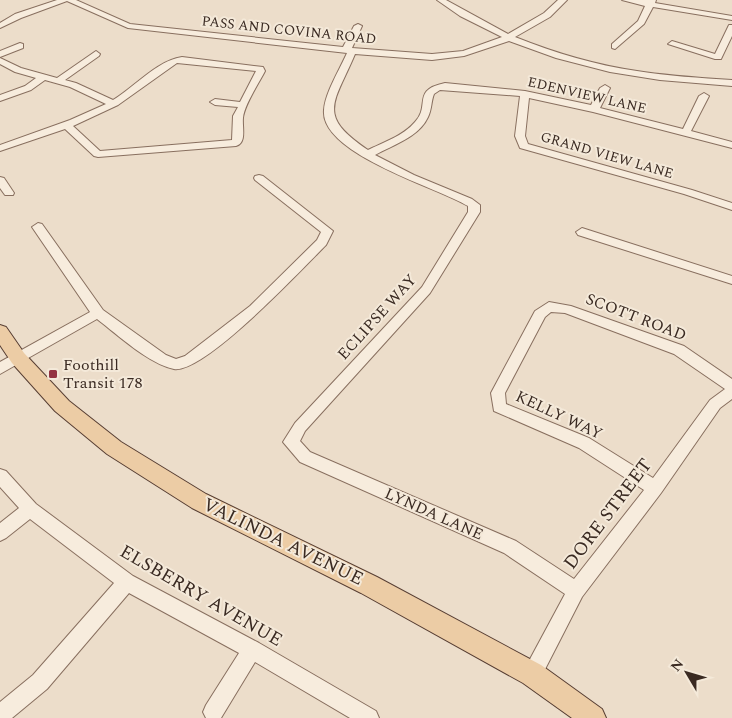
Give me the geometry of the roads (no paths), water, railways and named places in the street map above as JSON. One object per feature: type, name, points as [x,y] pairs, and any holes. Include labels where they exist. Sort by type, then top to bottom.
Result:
[{"type":"main road","name":"VALINDA AVENUE","points":[[0,332],[18,358],[62,406],[114,448],[199,501],[369,585],[532,674],[593,718]]},
{"type":"street","points":[[0,26],[18,16],[64,0]]},
{"type":"street","name":"PASS AND COVINA ROAD","points":[[70,0],[128,26],[349,51],[432,57],[464,53],[508,38],[548,15],[563,0]]},
{"type":"street","points":[[441,0],[472,21],[543,52],[637,74],[732,83]]},
{"type":"street","points":[[626,0],[652,2],[732,18]]},
{"type":"street","points":[[615,46],[640,22],[652,2]]},
{"type":"street","points":[[358,26],[328,111],[330,122],[337,131],[367,155],[420,182],[467,200],[474,205]]},
{"type":"street","points":[[672,44],[718,57],[732,27]]},
{"type":"street","points":[[0,54],[20,46]]},
{"type":"street","points":[[58,81],[96,54]]},
{"type":"street","points":[[0,61],[18,70],[73,85],[113,104]]},
{"type":"street","points":[[0,148],[66,124],[113,104],[138,89],[175,61],[260,69],[261,71],[238,116],[238,139],[236,143],[98,154],[66,124]]},
{"type":"street","points":[[0,98],[28,88],[44,77]]},
{"type":"street","name":"EDENVIEW LANE","points":[[367,155],[412,130],[423,118],[429,92],[434,87],[444,86],[525,94],[594,109],[732,144]]},
{"type":"street","points":[[594,109],[606,88]]},
{"type":"street","name":"GRAND VIEW LANE","points":[[525,94],[520,136],[524,146],[688,192],[732,207]]},
{"type":"street","points":[[686,132],[704,96]]},
{"type":"street","points":[[215,102],[242,105]]},
{"type":"street","points":[[38,227],[98,313],[161,359],[176,364],[190,360],[255,309],[322,242],[327,231],[259,178]]},
{"type":"street","points":[[0,180],[9,193]]},
{"type":"street","name":"ECLIPSE WAY","points":[[291,442],[300,428],[426,290],[474,212],[474,205]]},
{"type":"street","points":[[582,232],[732,280]]},
{"type":"street","name":"SCOTT ROAD","points":[[499,407],[498,392],[540,314],[549,307],[566,309],[679,350],[732,386]]},
{"type":"street","points":[[0,369],[98,313]]},
{"type":"street","name":"DORE STREET","points":[[532,674],[576,591],[655,488],[715,404],[732,391]]},
{"type":"street","name":"KELLY WAY","points":[[499,407],[584,443],[655,488]]},
{"type":"street","name":"LYNDA LANE","points":[[291,442],[305,457],[510,547],[576,591]]},
{"type":"street","name":"ELSBERRY AVENUE","points":[[0,476],[30,509],[127,582],[252,650],[369,718]]},
{"type":"street","points":[[0,533],[30,509]]},
{"type":"street","points":[[0,715],[40,682],[127,582]]},
{"type":"street","points":[[213,712],[252,650]]},
{"type":"place","name":"Foothill Transit 178","points":[[53,374]]}]
